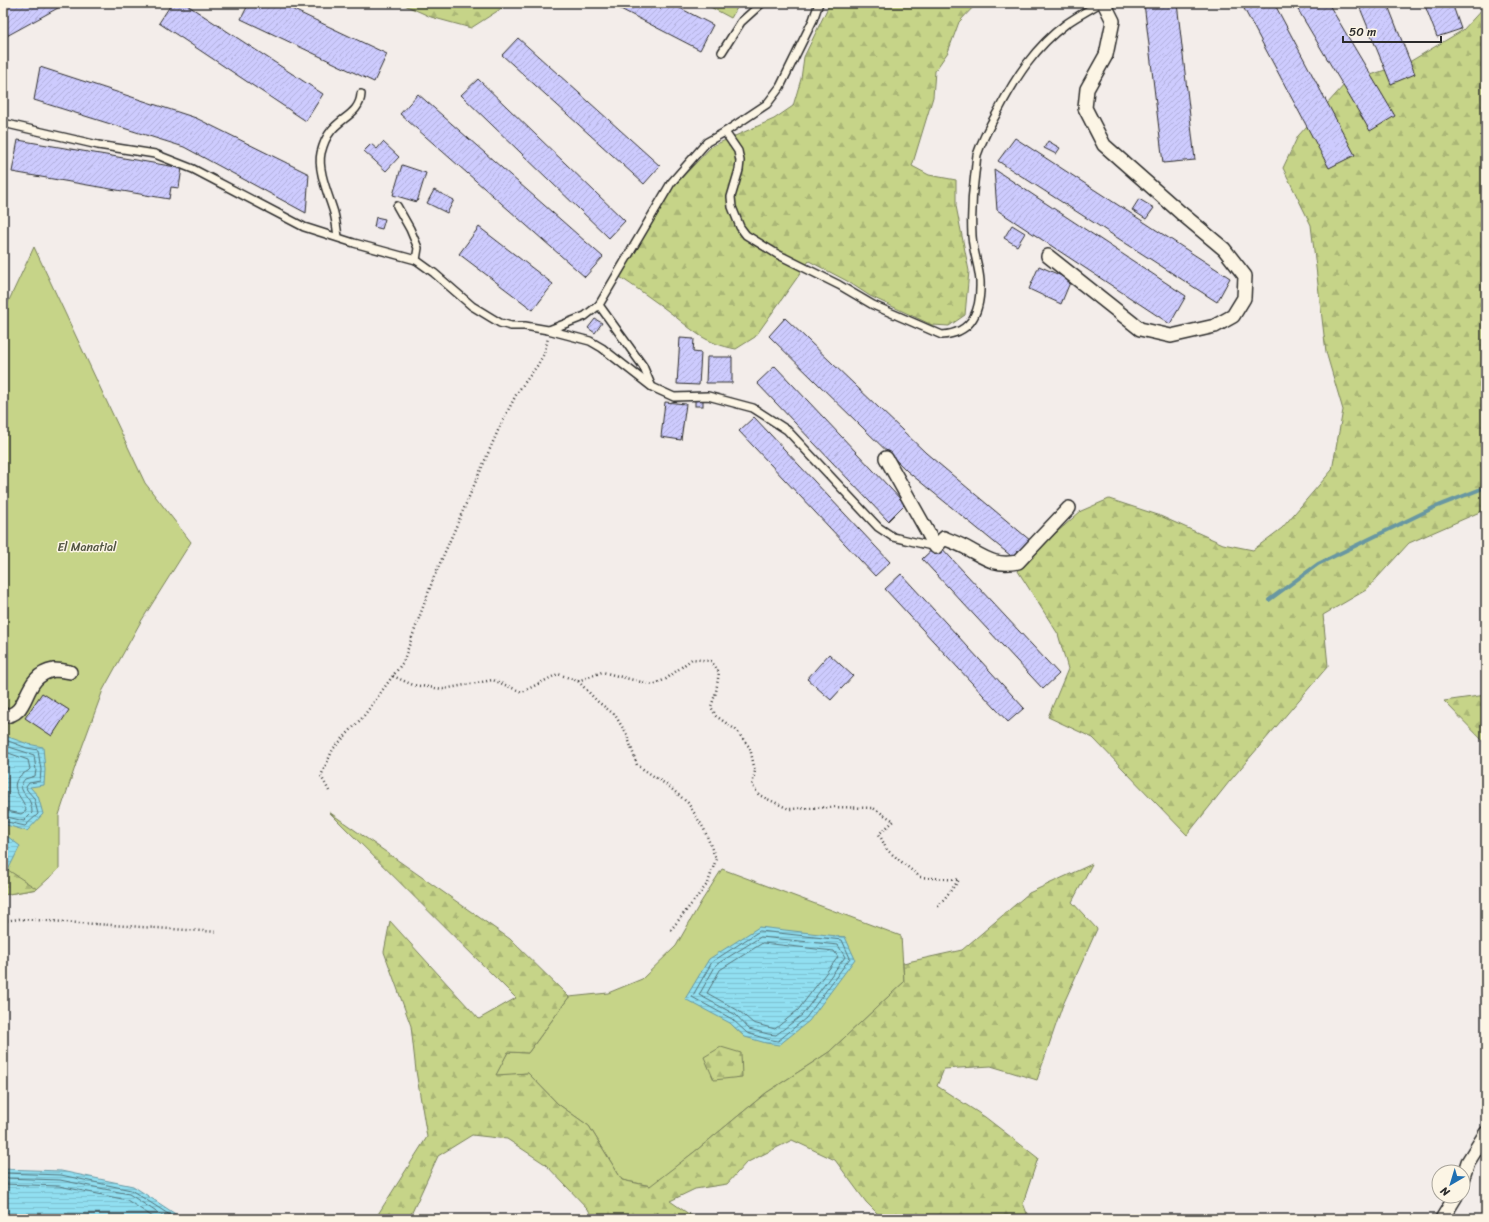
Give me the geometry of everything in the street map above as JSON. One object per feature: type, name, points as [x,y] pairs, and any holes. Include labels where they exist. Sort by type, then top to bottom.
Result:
[{"type":"street","points":[[1048,256],[1140,329],[1171,336],[1215,326],[1233,316],[1244,298],[1245,276],[1224,249],[1104,145],[1085,108],[1087,89],[1106,55],[1113,21],[1104,3]]},
{"type":"street","points":[[886,458],[936,548],[944,538],[960,544],[984,558],[997,563],[1008,564],[1018,562],[1069,508]]},
{"type":"street","points":[[3,716],[11,716],[20,709],[34,681],[40,676],[54,670],[70,672]]},
{"type":"street","points":[[1467,1164],[1486,1133]]},
{"type":"street","points":[[1442,1219],[1451,1204]]},
{"type":"lane","points":[[722,52],[741,22],[762,3]]},
{"type":"lane","points":[[548,330],[586,316],[599,305],[671,184],[707,142],[767,104],[780,86],[820,3]]},
{"type":"lane","points":[[725,132],[738,151],[740,161],[739,170],[731,197],[732,207],[740,227],[746,235],[777,254],[839,285],[873,305],[942,335],[951,334],[962,330],[970,323],[978,310],[980,281],[972,237],[972,194],[977,155],[986,133],[1027,62],[1051,36],[1067,23],[1100,3]]},
{"type":"lane","points":[[338,237],[334,214],[320,162],[321,154],[326,139],[332,130],[359,105],[361,94]]},
{"type":"lane","points":[[3,123],[98,145],[156,154],[193,169],[304,227],[338,237],[354,244],[416,260],[434,273],[472,306],[500,323],[511,326],[525,326],[548,330],[590,341],[602,348],[652,387],[674,397],[708,396],[754,408],[786,430],[878,526],[894,537],[936,548]]},
{"type":"lane","points":[[397,206],[410,229],[418,248],[416,260]]},
{"type":"lane","points":[[599,305],[643,366],[652,387]]},
{"type":"path","points":[[329,791],[321,776],[333,749],[363,717],[403,662],[434,577],[500,426],[517,393],[544,354],[548,342],[548,330]]},
{"type":"path","points":[[578,681],[602,672],[653,685],[666,679],[692,659],[711,661],[719,672],[716,692],[711,707],[716,716],[736,730],[750,748],[756,771],[752,785],[759,795],[790,809],[832,807],[873,808],[894,821],[880,834],[887,850],[920,877],[959,880],[937,908]]},
{"type":"path","points":[[393,676],[413,685],[443,689],[493,680],[522,692],[558,674],[578,681],[597,701],[615,715],[627,735],[637,765],[688,803],[704,829],[716,859],[708,883],[670,931]]},
{"type":"path","points":[[3,921],[19,919],[218,932]]},
{"type":"green space","points":[[400,3],[510,3],[471,28],[431,17]]},
{"type":"green space","points":[[703,3],[740,3],[731,18]]},
{"type":"green space","points":[[830,3],[977,3],[959,22],[948,52],[935,71],[933,97],[912,166],[929,175],[956,180],[956,206],[969,271],[965,315],[949,326],[932,325],[870,296],[847,281],[809,261],[755,337],[736,349],[725,347],[708,340],[695,332],[617,275],[674,186],[712,146],[774,119],[793,106],[801,79],[804,57]]},
{"type":"green space","points":[[1486,5],[1486,511],[1482,511],[1409,543],[1366,590],[1323,615],[1328,666],[1229,782],[1187,835],[1093,738],[1048,717],[1068,669],[1058,634],[1016,568],[1081,511],[1109,499],[1158,515],[1223,544],[1253,550],[1282,528],[1332,470],[1343,410],[1326,352],[1311,225],[1283,168],[1298,136],[1345,84],[1411,61],[1463,30]]},
{"type":"green space","name":"El Manatial","points":[[34,247],[145,483],[191,542],[140,623],[103,690],[59,815],[59,869],[37,889],[3,895],[3,313]]},
{"type":"green space","points":[[1486,695],[1486,744],[1444,701]]},
{"type":"green space","points":[[329,812],[510,939],[569,997],[528,1053],[508,1052],[496,1075],[528,1073],[558,1104],[589,1126],[622,1180],[650,1186],[766,1093],[829,1052],[904,982],[903,963],[962,950],[1029,893],[1092,864],[1072,902],[1097,929],[1062,1007],[1037,1080],[991,1066],[944,1069],[937,1086],[985,1117],[1038,1158],[1023,1203],[1029,1219],[883,1219],[866,1202],[835,1160],[792,1140],[746,1163],[727,1184],[695,1189],[670,1201],[696,1219],[666,1219],[656,1212],[658,1219],[593,1219],[588,1209],[545,1164],[507,1139],[472,1135],[438,1156],[409,1219],[375,1219],[427,1137],[416,1071],[411,1026],[384,952],[390,921],[479,1019],[516,998]]},
{"type":"green space","points":[[722,869],[901,936],[904,982],[829,1052],[766,1093],[651,1186],[622,1180],[589,1126],[558,1104],[528,1073],[495,1076],[508,1052],[528,1053],[569,997],[608,993],[642,979],[676,946]],"holes":[[[812,934],[845,937],[745,1037],[730,1023]]]},
{"type":"green space","points":[[3,870],[8,870],[37,889],[3,895]]},
{"type":"green space","points":[[721,1047],[741,1053],[742,1077],[714,1080],[704,1057]]},
{"type":"water","points":[[3,735],[28,744],[43,747],[45,770],[44,785],[30,787],[38,796],[43,814],[27,831],[3,824]]},
{"type":"water","points":[[3,833],[20,846],[8,870],[3,870]]},
{"type":"water","points":[[759,927],[845,937],[855,959],[809,1021],[779,1045],[745,1037],[730,1023],[685,999],[709,959]]},
{"type":"water","points":[[3,1169],[61,1171],[133,1186],[183,1219],[3,1219]]},
{"type":"building","points":[[3,3],[67,3],[3,38]]},
{"type":"building","points":[[172,3],[184,3],[323,94],[306,121],[159,23]]},
{"type":"building","points":[[249,3],[279,3],[387,54],[374,82],[241,19]]},
{"type":"building","points":[[609,3],[670,3],[713,25],[700,50]]},
{"type":"building","points":[[1144,3],[1177,3],[1195,160],[1163,163]]},
{"type":"building","points":[[1241,3],[1274,3],[1355,155],[1329,168]]},
{"type":"building","points":[[1294,3],[1328,3],[1395,116],[1370,131]]},
{"type":"building","points":[[1358,3],[1387,3],[1415,74],[1391,84]]},
{"type":"building","points":[[1424,3],[1452,3],[1461,29],[1437,37]]},
{"type":"building","points":[[518,38],[660,166],[644,184],[502,55]]},
{"type":"building","points":[[40,67],[196,118],[309,174],[306,213],[184,147],[34,100]]},
{"type":"building","points":[[478,79],[625,221],[609,238],[461,95]]},
{"type":"building","points":[[418,94],[603,257],[585,277],[400,114]]},
{"type":"building","points":[[1015,138],[1230,278],[1217,302],[998,161]]},
{"type":"building","points":[[18,140],[182,168],[179,188],[171,187],[169,199],[12,172]]},
{"type":"building","points":[[1048,141],[1060,148],[1056,154],[1044,148]]},
{"type":"building","points":[[383,142],[399,157],[386,171],[364,151],[371,144],[377,149]]},
{"type":"building","points":[[402,165],[426,173],[417,202],[393,195]]},
{"type":"building","points":[[994,169],[1186,296],[1170,324],[997,210]]},
{"type":"building","points":[[434,190],[454,200],[447,213],[427,203]]},
{"type":"building","points":[[1139,199],[1154,208],[1146,219],[1132,210]]},
{"type":"building","points":[[376,217],[385,219],[382,229],[374,227]]},
{"type":"building","points":[[1012,225],[1025,233],[1017,246],[1004,238]]},
{"type":"building","points":[[479,227],[553,284],[533,310],[459,254]]},
{"type":"building","points":[[1039,266],[1071,280],[1061,304],[1029,289]]},
{"type":"building","points":[[785,318],[926,453],[1031,541],[1016,560],[907,471],[769,336]]},
{"type":"building","points":[[595,319],[602,323],[595,333],[588,328]]},
{"type":"building","points":[[680,338],[694,339],[693,352],[701,353],[699,385],[677,384]]},
{"type":"building","points":[[707,357],[732,357],[732,383],[706,383]]},
{"type":"building","points":[[775,366],[905,504],[888,521],[757,383]]},
{"type":"building","points":[[695,397],[703,397],[703,406],[695,406]]},
{"type":"building","points":[[665,402],[686,404],[681,440],[661,437]]},
{"type":"building","points":[[754,417],[890,562],[875,576],[739,431]]},
{"type":"building","points":[[938,544],[1059,674],[1043,689],[922,559]]},
{"type":"building","points":[[901,574],[1024,708],[1008,722],[885,589]]},
{"type":"building","points":[[829,654],[853,676],[831,700],[807,679]]},
{"type":"building","points":[[42,693],[69,710],[52,736],[25,718]]},
{"type":"waterway","points":[[1269,600],[1318,564],[1433,508],[1486,487]]}]
